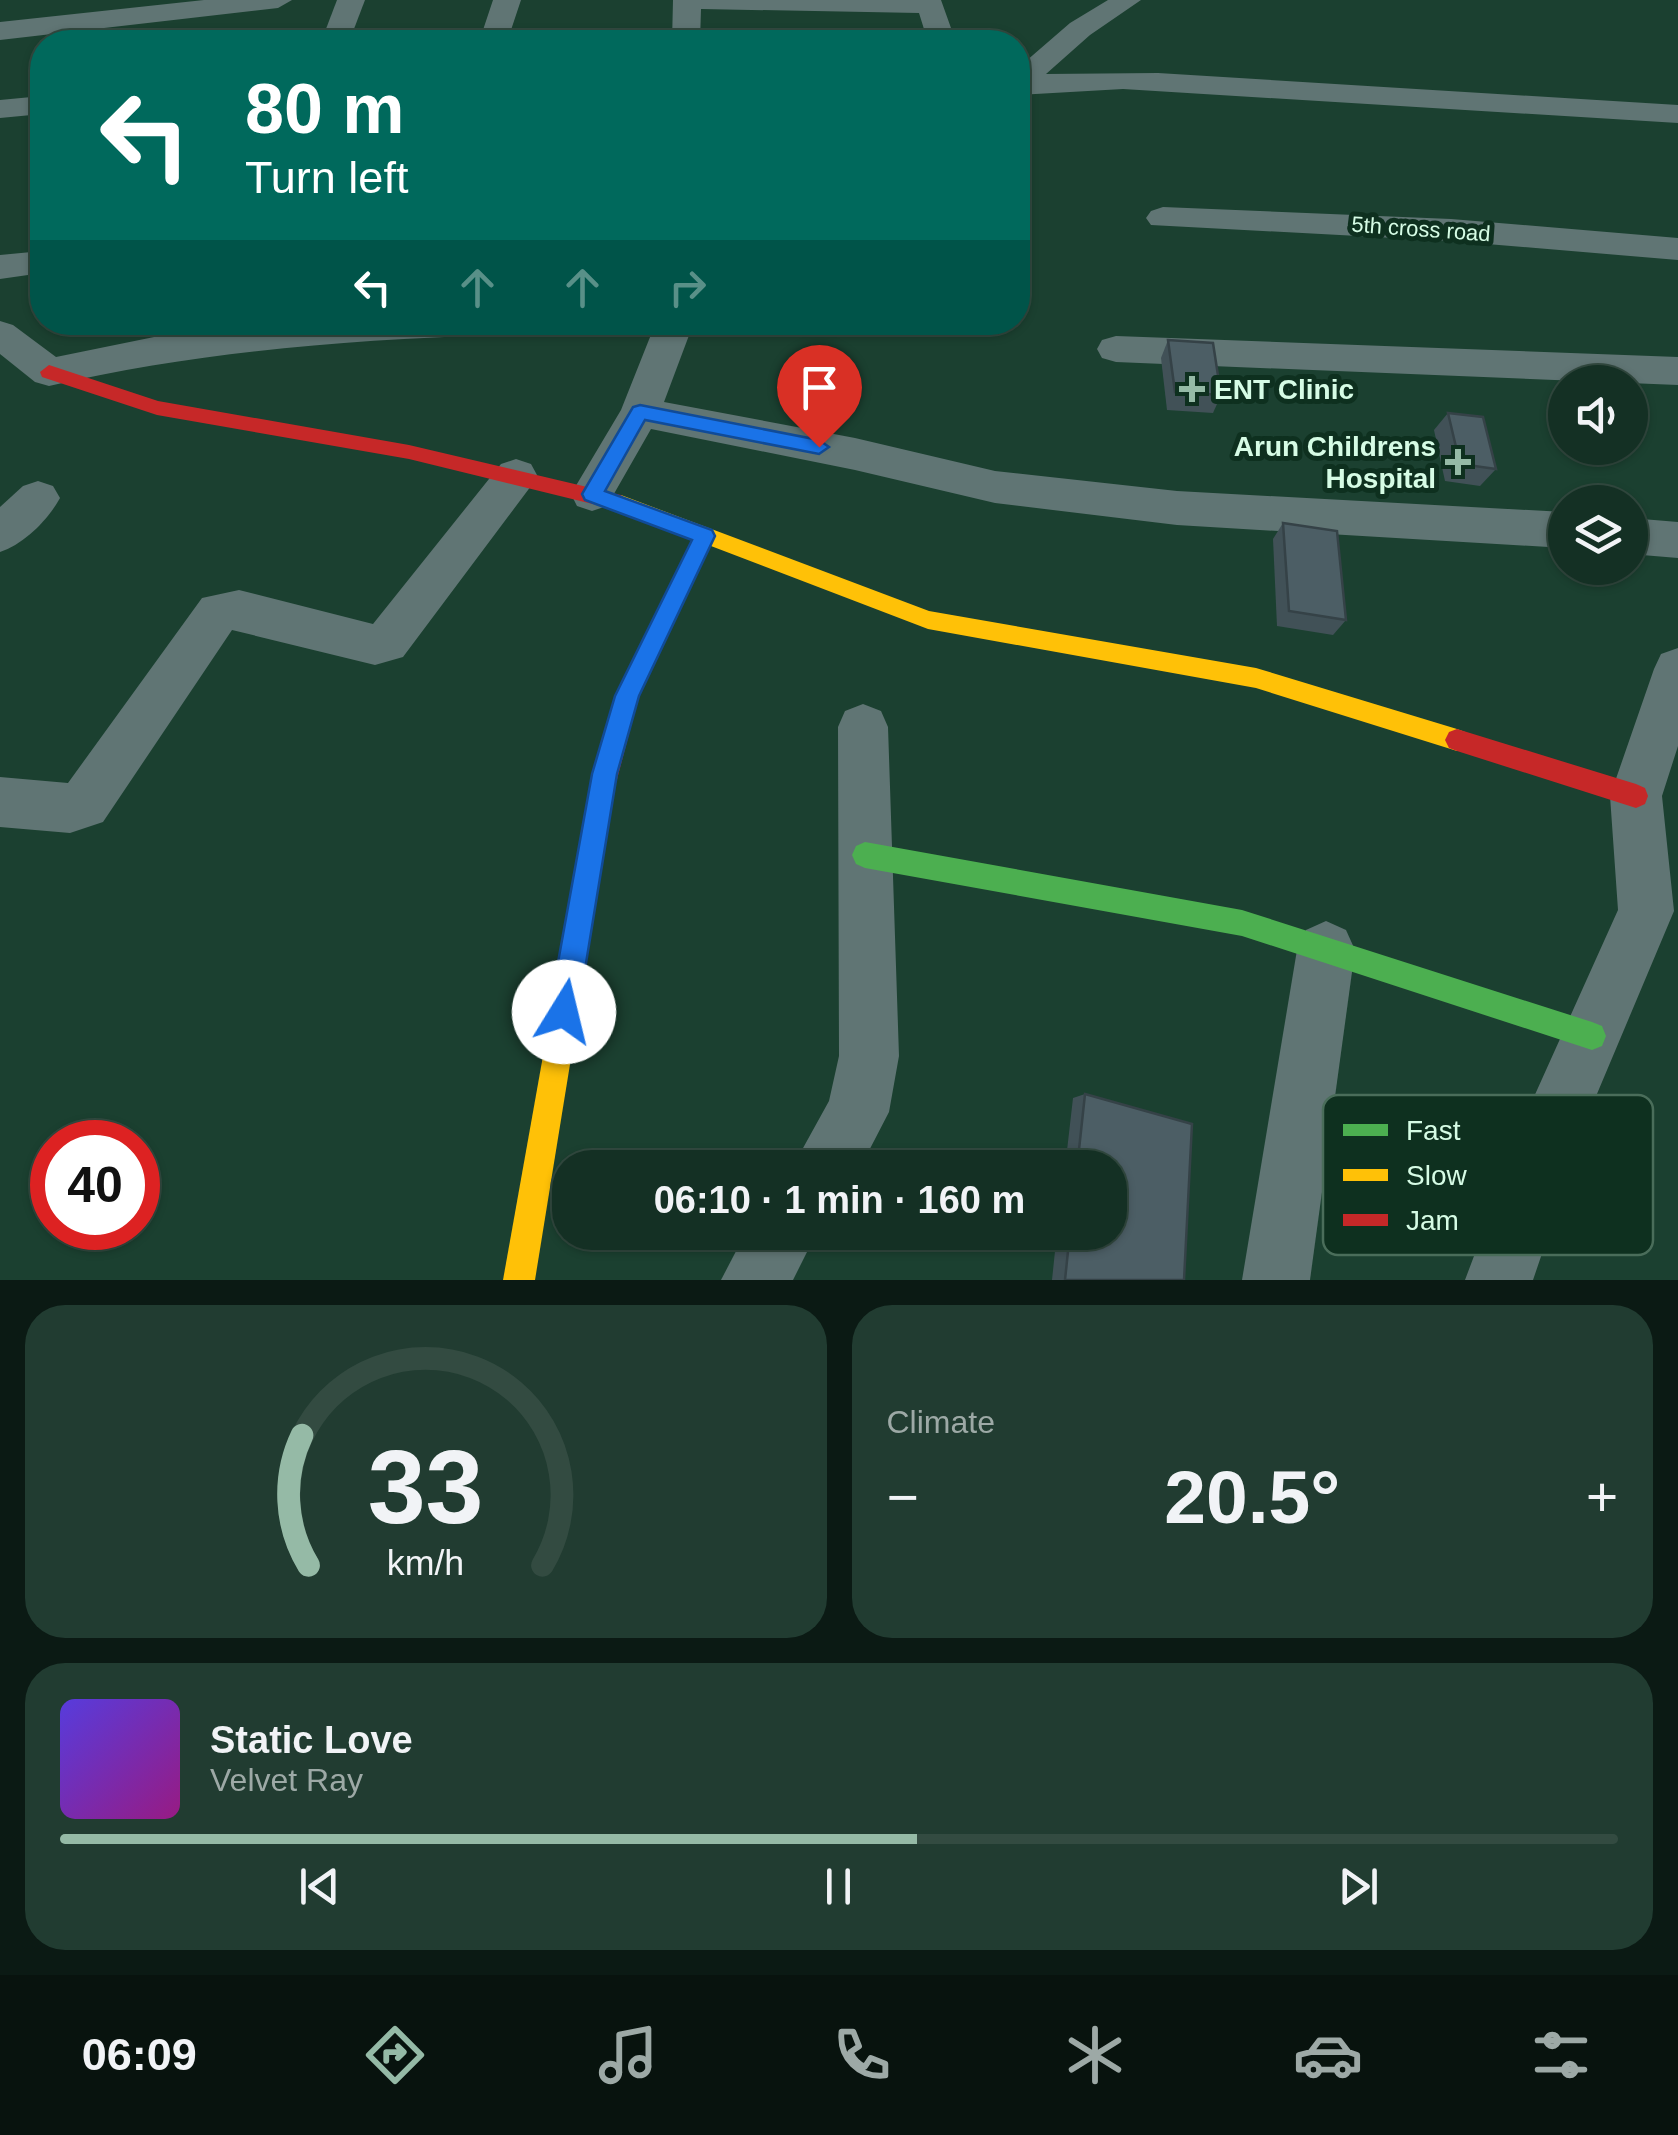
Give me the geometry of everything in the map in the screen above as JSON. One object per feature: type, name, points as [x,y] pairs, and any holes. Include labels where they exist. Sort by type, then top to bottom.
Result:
[{"type":"street","points":[[0,31],[278,0]]},
{"type":"street","points":[[340,30],[351,0]]},
{"type":"street","points":[[496,30],[507,0]]},
{"type":"street","points":[[1030,72],[1080,29],[1127,0]]},
{"type":"street","points":[[686,30],[687,1],[930,2],[938,30]]},
{"type":"street","points":[[1030,84],[1133,78],[1297,93],[1678,114]]},
{"type":"street","points":[[0,109],[30,106]]},
{"type":"street","name":"5th cross road","points":[[1163,218],[1434,229],[1678,249]]},
{"type":"street","points":[[0,267],[30,262]]},
{"type":"street","points":[[0,334],[49,372],[86,390],[137,405],[350,441],[598,496],[928,620],[1256,678],[1636,796]]},
{"type":"street","points":[[49,372],[188,335]]},
{"type":"street","points":[[598,496],[640,412],[669,335]]},
{"type":"street","points":[[1116,349],[1678,372]]},
{"type":"street","points":[[640,412],[994,486],[1177,508],[1548,529]]},
{"type":"street","points":[[0,802],[70,808],[84,804],[218,612],[239,610],[375,645],[386,643],[516,475]]},
{"type":"street","points":[[0,534],[38,498]]},
{"type":"street","points":[[519,1280],[605,774],[627,696],[704,536]]},
{"type":"street","points":[[1648,538],[1678,540]]},
{"type":"street","points":[[1566,1095],[1646,911],[1661,887],[1636,796],[1678,669]]},
{"type":"street","points":[[835,1150],[858,1112],[866,1088],[869,1056],[863,726]]},
{"type":"street","points":[[865,855],[1242,923],[1592,1036]]},
{"type":"street","points":[[1276,1280],[1326,950]]},
{"type":"street","points":[[755,1280],[773,1250]]},
{"type":"street","points":[[1499,1280],[1508,1255]]},
{"type":"building","points":[[1168,340],[1213,343],[1221,395],[1175,392]]},
{"type":"building","points":[[1448,413],[1483,417],[1496,469],[1460,464]]},
{"type":"building","points":[[1283,523],[1337,531],[1346,620],[1289,611]]},
{"type":"building","points":[[1085,1094],[1192,1124],[1184,1280],[1065,1280],[1068,1250],[1127,1250],[1127,1150],[1079,1150]]},
{"type":"traffic: fast","points":[[865,855],[1242,923],[1592,1036]]},
{"type":"traffic: slow","points":[[621,503],[928,620],[1256,678],[1457,740]]},
{"type":"traffic: slow","points":[[519,1280],[603,787]]},
{"type":"traffic: jam","points":[[49,372],[157,408],[409,452],[621,503]]},
{"type":"traffic: jam","points":[[603,787],[627,696],[704,536]]},
{"type":"traffic: jam","points":[[1457,740],[1636,796]]},
{"type":"place","name":"ENT Clinic","points":[[1192,389]]},
{"type":"place","name":"Arun Childrens Hospital","points":[[1458,462]]},
{"type":"route","points":[[564,1012],[605,774],[627,696],[704,536],[592,494],[640,412],[819,447]]}]
